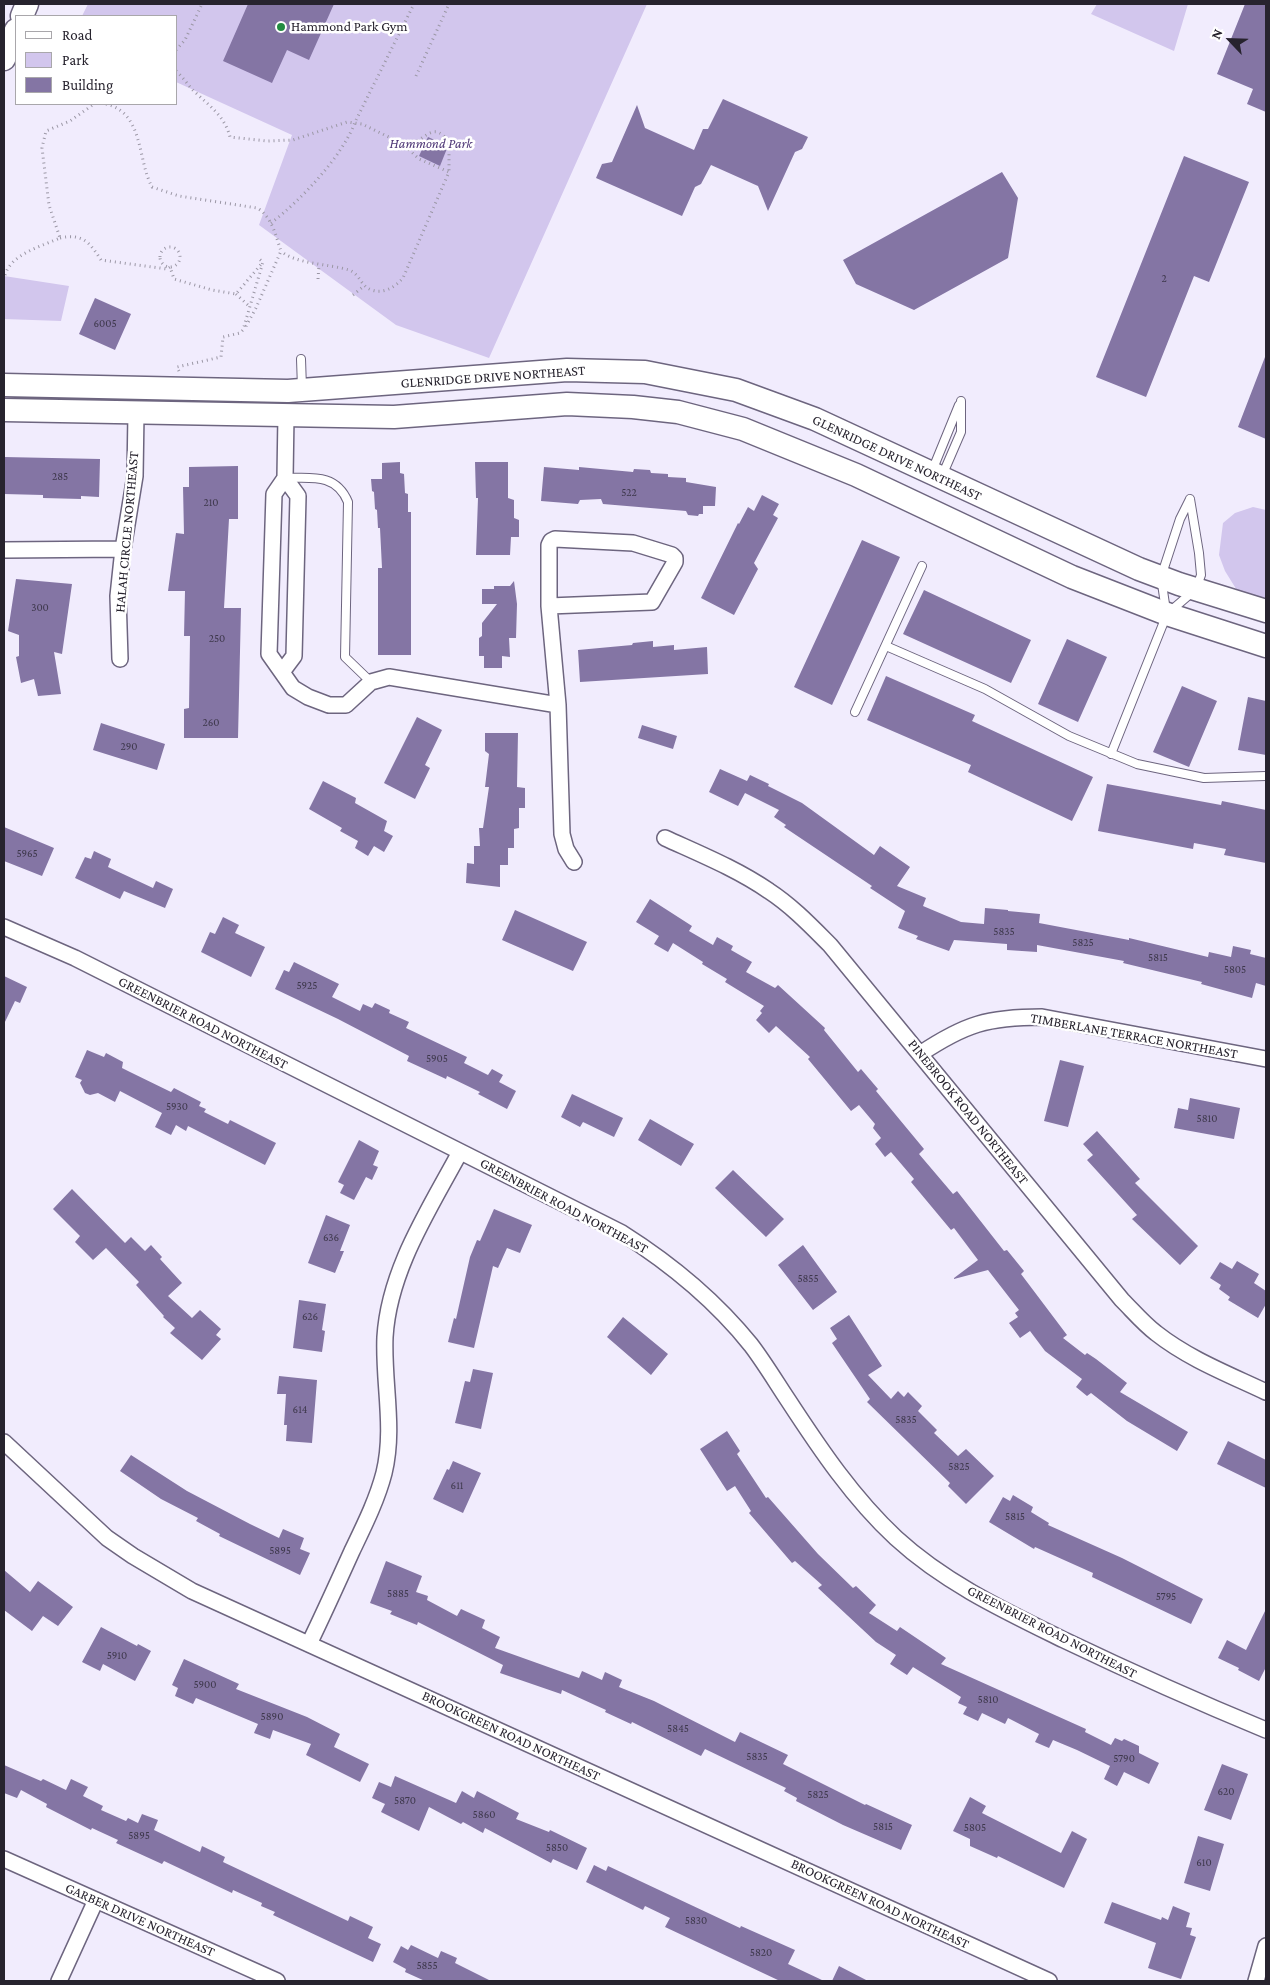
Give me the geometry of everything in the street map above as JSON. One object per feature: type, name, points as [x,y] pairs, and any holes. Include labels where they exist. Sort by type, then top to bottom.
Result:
[{"type":"main road","points":[[4,58],[15,32]]},
{"type":"main road","name":"GLENRIDGE DRIVE NORTHEAST","points":[[4,385],[302,390],[567,370],[645,372],[736,390],[815,419],[1139,569],[1266,611]]},
{"type":"main road","points":[[4,410],[394,417],[567,404],[633,406],[678,412],[743,429],[856,475],[1072,576],[1167,614],[1266,646]]},
{"type":"street","name":"HALAH CIRCLE NORTHEAST","points":[[120,659],[118,596],[123,548],[135,476],[136,413]]},
{"type":"street","points":[[286,415],[285,478],[274,494],[269,654],[293,688],[308,697],[329,705],[346,705],[371,682],[389,678],[558,705]]},
{"type":"street","points":[[282,672],[294,656],[298,496],[285,478]]},
{"type":"street","points":[[549,606],[652,602],[675,562],[675,558],[672,555],[633,543],[555,539],[548,545],[549,606],[558,705],[562,834],[566,849],[574,862]]},
{"type":"street","points":[[4,550],[123,548]]},
{"type":"street","name":"PINEBROOK ROAD NORTHEAST","points":[[665,838],[740,873],[798,913],[830,945],[1122,1300],[1154,1331],[1176,1348],[1201,1362],[1266,1392]]},
{"type":"street","name":"GREENBRIER ROAD NORTHEAST","points":[[4,927],[75,958],[622,1233],[658,1256],[692,1283],[724,1313],[752,1346],[827,1459],[856,1496],[897,1538],[943,1575],[993,1606],[1156,1684],[1266,1730]]},
{"type":"street","name":"TIMBERLANE TERRACE NORTHEAST","points":[[920,1054],[948,1035],[977,1023],[1019,1017],[1042,1017],[1266,1059]]},
{"type":"street","points":[[310,1644],[373,1507],[384,1472],[390,1426],[385,1339],[388,1312],[394,1286],[408,1250],[460,1152]]},
{"type":"street","name":"BROOKGREEN ROAD NORTHEAST","points":[[4,1442],[107,1538],[133,1556],[192,1591],[1049,1981]]},
{"type":"street","name":"GARBER DRIVE NORTHEAST","points":[[4,1858],[277,1981]]},
{"type":"street","points":[[58,1981],[96,1900]]},
{"type":"street","points":[[1256,1981],[1266,1946]]},
{"type":"lane","points":[[300,359],[302,390]]},
{"type":"lane","points":[[961,401],[961,432],[936,475],[961,401]]},
{"type":"lane","points":[[285,478],[324,479],[336,484],[344,491],[348,502],[345,657],[371,682]]},
{"type":"lane","points":[[1111,754],[1167,614],[1196,589],[1201,575],[1200,553],[1190,499],[1180,519],[1161,577],[1167,614]]},
{"type":"lane","points":[[855,712],[922,566]]},
{"type":"lane","points":[[886,646],[985,689],[1069,736],[1137,764],[1204,778],[1266,776]]},
{"type":"path","points":[[178,48],[185,40],[202,4]]},
{"type":"path","points":[[271,223],[330,165],[350,136],[355,122],[414,4]]},
{"type":"path","points":[[416,76],[449,4]]},
{"type":"path","points":[[178,73],[220,115],[228,128],[230,137],[267,141],[293,140],[347,122],[355,122],[403,144],[419,159],[449,172]]},
{"type":"path","points":[[60,238],[49,205],[42,148],[46,131],[70,121],[92,105]]},
{"type":"path","points":[[108,105],[130,118],[138,136],[146,175],[152,186],[179,196],[257,208],[262,211],[271,223],[281,251],[286,255],[319,265],[353,272],[364,286],[372,291],[395,286],[402,278],[449,172],[449,143],[440,134],[426,133],[412,144],[403,144]]},
{"type":"path","points":[[5,275],[7,267],[19,258],[60,238],[72,235],[89,242],[102,260],[166,269],[170,267],[176,265],[180,256],[178,251],[170,247],[162,252],[160,258],[163,264],[170,267],[174,279],[212,290],[236,294],[250,307]]},
{"type":"path","points":[[181,376],[177,367],[221,357],[223,336],[240,333],[245,328],[260,300],[281,251]]},
{"type":"path","points":[[258,258],[263,262]]},
{"type":"path","points":[[245,328],[263,262]]},
{"type":"path","points":[[236,294],[263,262]]},
{"type":"path","points":[[318,279],[319,265]]},
{"type":"path","points":[[353,295],[364,286]]},
{"type":"green space","name":"Hammond Park","points":[[88,4],[647,4],[489,358],[396,325],[259,225],[292,135],[178,83],[178,15],[82,15]]},
{"type":"green space","points":[[1097,4],[1188,4],[1174,51],[1091,14]]},
{"type":"green space","points":[[4,276],[69,286],[61,321],[4,319]]},
{"type":"green space","points":[[1253,507],[1266,510],[1266,603],[1238,592],[1225,571],[1219,555],[1223,523],[1235,513]]},
{"type":"building","name":"Hammond Park Gym","points":[[248,4],[334,4],[309,60],[287,50],[272,83],[223,61]]},
{"type":"building","points":[[1245,4],[1266,4],[1266,112],[1247,104],[1253,89],[1217,74]]},
{"type":"building","points":[[723,99],[808,137],[802,149],[795,152],[768,211],[758,186],[711,165],[701,184],[695,187],[682,216],[596,178],[602,164],[612,162],[637,105],[645,128],[694,150],[703,129],[708,129]]},
{"type":"building","points":[[428,137],[448,146],[440,166],[419,156]]},
{"type":"building","points":[[1184,156],[1249,182],[1209,282],[1194,276],[1146,397],[1096,377]]},
{"type":"building","points":[[1002,172],[1018,198],[1008,258],[914,310],[856,284],[843,260]]},
{"type":"building","points":[[95,298],[131,314],[115,350],[79,334]]},
{"type":"building","points":[[1266,357],[1266,439],[1238,427]]},
{"type":"building","points":[[4,457],[100,459],[99,497],[81,496],[81,499],[43,498],[43,495],[4,494]]},
{"type":"building","points":[[400,462],[400,473],[404,474],[405,493],[408,494],[408,512],[411,512],[411,655],[378,655],[378,568],[382,568],[380,528],[378,528],[377,510],[375,509],[371,479],[382,479],[382,463]]},
{"type":"building","points":[[475,462],[508,462],[508,498],[514,500],[514,518],[519,520],[519,537],[511,537],[510,555],[476,555],[478,498],[476,498]]},
{"type":"building","points":[[238,466],[238,519],[229,519],[224,608],[241,608],[238,738],[184,738],[184,709],[189,708],[190,636],[184,636],[185,591],[168,591],[176,533],[184,534],[183,487],[189,487],[189,467]]},
{"type":"building","points":[[544,467],[579,470],[579,467],[633,472],[634,469],[650,470],[651,473],[668,474],[668,477],[686,478],[686,482],[716,487],[715,506],[703,506],[703,514],[698,516],[688,515],[686,511],[603,504],[601,499],[580,500],[578,504],[541,501]]},
{"type":"building","points":[[762,495],[779,504],[773,515],[778,518],[754,563],[758,569],[734,615],[701,598],[738,523],[748,507],[754,511]]},
{"type":"building","points":[[862,540],[900,557],[832,705],[794,687]]},
{"type":"building","points":[[16,579],[72,584],[62,654],[54,652],[61,694],[38,696],[34,679],[21,683],[16,657],[19,656],[19,635],[8,631]]},
{"type":"building","points":[[514,581],[517,604],[516,638],[509,638],[510,657],[502,656],[502,668],[484,668],[484,656],[479,656],[479,638],[482,636],[482,623],[497,604],[482,604],[482,589],[494,589],[494,586],[510,586]]},
{"type":"building","points":[[924,590],[1031,640],[1011,683],[903,634]]},
{"type":"building","points":[[1067,639],[1107,657],[1078,722],[1038,704]]},
{"type":"building","points":[[653,641],[653,647],[674,645],[674,650],[707,647],[708,674],[580,682],[578,650]]},
{"type":"building","points":[[886,676],[975,715],[972,721],[1093,777],[1072,821],[968,772],[971,765],[867,720]]},
{"type":"building","points":[[1182,686],[1217,701],[1189,767],[1153,752]]},
{"type":"building","points":[[1248,697],[1266,701],[1266,755],[1238,750]]},
{"type":"building","points":[[417,717],[442,730],[425,765],[430,768],[415,799],[384,783]]},
{"type":"building","points":[[101,723],[165,744],[157,770],[93,750]]},
{"type":"building","points":[[642,725],[677,736],[673,749],[638,738]]},
{"type":"building","points":[[485,733],[518,733],[517,787],[525,788],[525,808],[519,808],[519,828],[514,829],[514,848],[508,848],[508,865],[500,865],[500,887],[466,883],[467,863],[474,864],[474,846],[480,846],[479,828],[483,828],[489,787],[485,787],[489,754],[485,751]]},
{"type":"building","points":[[720,769],[747,781],[750,775],[769,784],[768,786],[802,803],[874,855],[880,846],[910,867],[897,886],[926,898],[923,906],[961,922],[984,924],[985,908],[1008,910],[1040,914],[1039,923],[1129,940],[1129,938],[1208,957],[1209,952],[1231,957],[1233,946],[1251,950],[1250,954],[1266,958],[1266,986],[1256,983],[1252,998],[1201,984],[1202,982],[1123,963],[1124,961],[1037,945],[1037,952],[1007,950],[1007,944],[954,940],[949,951],[916,939],[918,936],[898,928],[905,911],[870,888],[872,886],[784,827],[786,825],[774,817],[779,810],[745,793],[738,806],[709,792]]},
{"type":"building","points":[[323,781],[356,798],[355,803],[387,821],[384,831],[393,836],[384,852],[374,846],[368,856],[355,848],[358,841],[340,831],[342,828],[309,809]]},
{"type":"building","points":[[1107,784],[1221,805],[1222,801],[1266,810],[1266,863],[1224,855],[1226,849],[1194,843],[1193,849],[1098,831]]},
{"type":"building","points":[[4,827],[54,848],[42,876],[4,861]]},
{"type":"building","points":[[94,851],[111,859],[108,867],[153,888],[156,881],[173,889],[165,908],[124,891],[120,899],[75,878],[85,857],[91,859]]},
{"type":"building","points":[[650,899],[692,926],[689,931],[713,945],[717,937],[733,946],[731,950],[752,962],[746,972],[775,988],[778,985],[825,1028],[824,1030],[858,1072],[861,1069],[878,1089],[876,1091],[924,1149],[919,1154],[953,1194],[957,1191],[1004,1251],[1007,1250],[1024,1271],[1021,1274],[1067,1335],[1063,1338],[1085,1355],[1087,1353],[1096,1359],[1127,1383],[1120,1392],[1188,1432],[1177,1451],[1127,1421],[1091,1393],[1087,1396],[1076,1387],[1082,1379],[1045,1351],[1030,1331],[1020,1338],[1009,1323],[1018,1317],[1015,1313],[1019,1310],[988,1270],[954,1279],[978,1260],[954,1228],[951,1230],[911,1182],[914,1179],[891,1152],[885,1157],[875,1144],[881,1138],[873,1128],[875,1124],[859,1105],[851,1111],[808,1059],[810,1057],[776,1026],[769,1033],[756,1020],[762,1013],[760,1011],[764,1006],[725,982],[727,979],[673,943],[668,952],[654,944],[659,936],[636,922]]},
{"type":"building","points":[[515,910],[587,942],[573,971],[502,940]]},
{"type":"building","points":[[223,917],[239,925],[235,933],[265,947],[251,977],[201,952],[210,932],[215,934]]},
{"type":"building","points":[[294,962],[339,984],[332,997],[360,1011],[363,1004],[372,1008],[375,1003],[390,1010],[389,1013],[409,1022],[406,1028],[467,1057],[464,1063],[488,1075],[492,1069],[503,1075],[499,1082],[516,1091],[507,1109],[478,1094],[480,1092],[447,1076],[446,1079],[407,1061],[409,1056],[275,989],[284,970],[289,972]]},
{"type":"building","points":[[4,976],[27,987],[20,1003],[15,1001],[4,1024]]},
{"type":"building","points":[[87,1050],[104,1057],[106,1053],[123,1062],[122,1068],[171,1092],[174,1088],[201,1102],[199,1106],[206,1109],[204,1112],[228,1124],[230,1120],[276,1143],[265,1165],[188,1126],[186,1131],[176,1125],[171,1135],[155,1127],[162,1113],[120,1091],[115,1102],[98,1093],[90,1095],[85,1093],[80,1083],[82,1080],[75,1077]]},
{"type":"building","points":[[1060,1060],[1084,1066],[1068,1127],[1044,1121]]},
{"type":"building","points":[[572,1094],[623,1118],[614,1137],[583,1122],[580,1127],[561,1117]]},
{"type":"building","points":[[1190,1098],[1240,1108],[1234,1139],[1174,1128],[1178,1108],[1188,1110]]},
{"type":"building","points":[[650,1119],[694,1144],[681,1166],[638,1140]]},
{"type":"building","points":[[1097,1131],[1140,1179],[1135,1183],[1198,1246],[1180,1265],[1132,1219],[1137,1215],[1087,1160],[1093,1155],[1083,1144]]},
{"type":"building","points":[[359,1140],[379,1151],[373,1165],[378,1167],[372,1180],[366,1177],[354,1200],[340,1193],[344,1185],[338,1182]]},
{"type":"building","points":[[733,1170],[784,1219],[766,1237],[715,1188]]},
{"type":"building","points":[[72,1189],[125,1243],[131,1237],[145,1251],[151,1245],[162,1257],[160,1259],[182,1283],[168,1296],[192,1318],[200,1310],[221,1329],[216,1335],[221,1339],[202,1360],[170,1333],[175,1328],[136,1285],[139,1282],[106,1248],[93,1260],[75,1242],[80,1236],[53,1209]]},
{"type":"building","points":[[494,1209],[532,1225],[520,1253],[507,1248],[498,1268],[493,1266],[474,1348],[448,1342],[454,1318],[456,1319],[470,1257],[477,1240],[480,1241]]},
{"type":"building","points":[[326,1215],[350,1225],[340,1251],[344,1251],[335,1273],[308,1263]]},
{"type":"building","points":[[803,1245],[837,1292],[813,1310],[778,1265]]},
{"type":"building","points":[[1237,1261],[1259,1274],[1254,1283],[1266,1291],[1266,1304],[1258,1318],[1228,1300],[1230,1297],[1219,1289],[1221,1285],[1210,1278],[1220,1262],[1232,1269]]},
{"type":"building","points":[[299,1300],[326,1304],[322,1330],[325,1331],[322,1352],[293,1348]]},
{"type":"building","points":[[849,1315],[882,1366],[868,1375],[891,1399],[898,1391],[904,1397],[908,1392],[922,1406],[918,1411],[937,1430],[934,1433],[958,1456],[966,1449],[994,1476],[966,1504],[948,1486],[950,1483],[867,1402],[870,1399],[832,1343],[837,1339],[830,1328]]},
{"type":"building","points":[[623,1317],[668,1354],[651,1375],[607,1337]]},
{"type":"building","points":[[473,1369],[493,1373],[481,1429],[455,1423],[465,1381],[470,1382]]},
{"type":"building","points":[[279,1376],[317,1380],[312,1443],[286,1441],[287,1425],[284,1425],[286,1394],[277,1394]]},
{"type":"building","points":[[727,1431],[740,1451],[737,1454],[766,1498],[768,1497],[818,1554],[853,1588],[856,1586],[876,1605],[869,1613],[897,1631],[900,1627],[946,1658],[941,1664],[1086,1729],[1085,1732],[1111,1745],[1115,1738],[1122,1741],[1124,1739],[1139,1746],[1139,1753],[1159,1763],[1149,1784],[1124,1772],[1117,1786],[1104,1779],[1110,1766],[1053,1740],[1049,1748],[1035,1742],[1039,1734],[1008,1718],[1005,1724],[982,1713],[978,1721],[963,1714],[967,1707],[958,1703],[961,1697],[913,1667],[907,1675],[890,1664],[896,1655],[876,1642],[818,1588],[822,1585],[795,1561],[792,1563],[749,1513],[751,1511],[735,1486],[727,1491],[700,1449]]},
{"type":"building","points":[[1228,1441],[1266,1460],[1266,1488],[1217,1464]]},
{"type":"building","points":[[131,1455],[187,1491],[279,1538],[283,1529],[304,1538],[300,1549],[310,1553],[300,1575],[219,1536],[220,1534],[196,1521],[198,1518],[161,1499],[120,1471]]},
{"type":"building","points":[[453,1461],[481,1473],[463,1513],[433,1499],[447,1469],[449,1470]]},
{"type":"building","points":[[1013,1495],[1033,1507],[1031,1512],[1049,1523],[1048,1525],[1122,1558],[1203,1599],[1191,1624],[1092,1577],[1093,1573],[1035,1547],[1034,1549],[989,1522],[1003,1497],[1010,1501]]},
{"type":"building","points":[[386,1561],[422,1576],[416,1592],[428,1596],[427,1600],[457,1616],[461,1609],[485,1620],[482,1628],[500,1637],[495,1648],[579,1678],[582,1671],[602,1680],[605,1672],[622,1680],[619,1687],[654,1701],[735,1742],[740,1732],[788,1755],[783,1764],[865,1805],[912,1825],[901,1850],[843,1825],[796,1801],[797,1798],[784,1791],[786,1788],[705,1749],[701,1756],[562,1690],[561,1694],[500,1673],[503,1665],[418,1622],[417,1625],[390,1614],[392,1611],[370,1603]]},
{"type":"building","points":[[4,1570],[30,1592],[38,1581],[73,1607],[58,1626],[43,1616],[32,1631],[4,1610]]},
{"type":"building","points":[[1266,1609],[1266,1667],[1259,1681],[1238,1670],[1239,1668],[1218,1658],[1227,1640],[1246,1650]]},
{"type":"building","points":[[101,1627],[137,1646],[138,1644],[151,1651],[135,1681],[103,1664],[100,1671],[82,1662]]},
{"type":"building","points":[[184,1659],[239,1684],[236,1689],[307,1717],[340,1734],[334,1747],[369,1764],[360,1782],[306,1755],[311,1744],[273,1730],[270,1739],[254,1733],[258,1724],[196,1698],[193,1704],[175,1696],[178,1688],[172,1685]]},
{"type":"building","points":[[1222,1764],[1248,1774],[1231,1820],[1204,1810]]},
{"type":"building","points":[[4,1765],[41,1781],[43,1779],[66,1790],[71,1779],[88,1787],[83,1796],[103,1806],[101,1810],[126,1821],[128,1818],[138,1823],[142,1814],[158,1820],[154,1830],[200,1852],[202,1846],[225,1857],[223,1862],[348,1921],[350,1916],[373,1927],[368,1938],[381,1944],[373,1962],[273,1915],[275,1912],[261,1906],[262,1903],[233,1890],[232,1893],[164,1861],[162,1864],[116,1843],[118,1840],[92,1828],[91,1830],[46,1807],[47,1804],[21,1790],[17,1798],[4,1793]]},
{"type":"building","points":[[395,1776],[456,1803],[462,1791],[474,1798],[477,1791],[519,1813],[516,1819],[549,1832],[550,1830],[587,1848],[577,1870],[553,1859],[551,1863],[485,1828],[483,1833],[429,1807],[419,1831],[381,1812],[385,1804],[372,1798],[379,1782],[391,1787]]},
{"type":"building","points":[[970,1797],[986,1806],[982,1813],[1061,1853],[1072,1831],[1087,1839],[1064,1888],[998,1856],[997,1858],[970,1846],[970,1839],[953,1831]]},
{"type":"building","points":[[1198,1836],[1224,1844],[1210,1891],[1184,1883]]},
{"type":"building","points":[[594,1865],[606,1871],[608,1866],[740,1928],[741,1926],[795,1950],[788,1964],[824,1981],[780,1981],[665,1927],[670,1918],[645,1906],[643,1910],[586,1882]]},
{"type":"building","points":[[1112,1902],[1161,1920],[1162,1917],[1168,1920],[1173,1906],[1190,1913],[1186,1927],[1192,1928],[1190,1935],[1196,1937],[1181,1979],[1148,1968],[1156,1943],[1104,1923]]},
{"type":"building","points":[[411,1945],[438,1958],[441,1951],[457,1958],[455,1963],[491,1981],[425,1981],[405,1972],[406,1969],[393,1962],[401,1946],[408,1950]]},
{"type":"building","points":[[839,1966],[868,1981],[832,1981]]},
{"type":"place","name":"Hammond Park Gym","points":[[281,27]]}]
